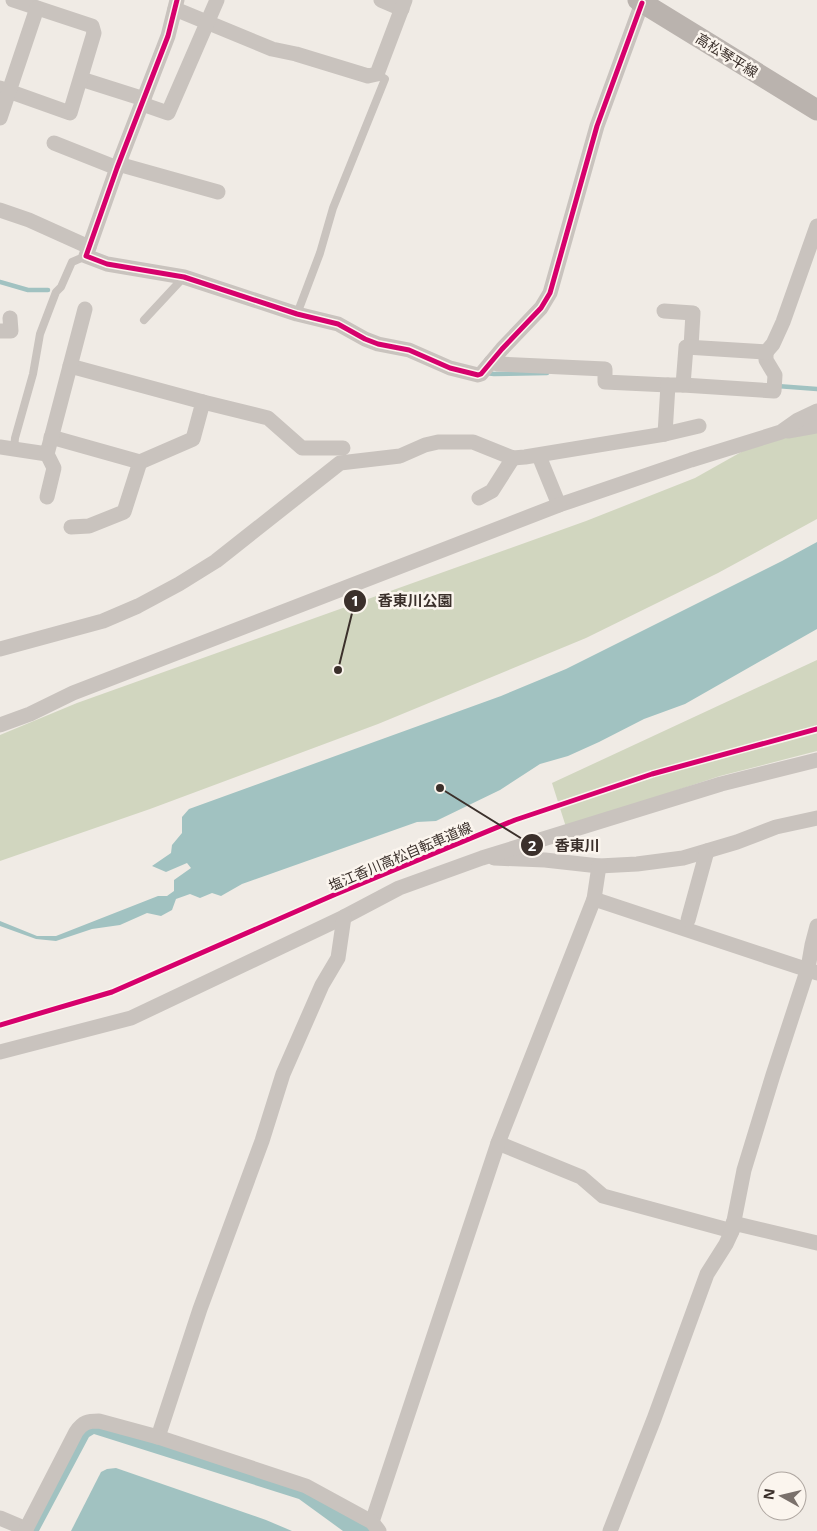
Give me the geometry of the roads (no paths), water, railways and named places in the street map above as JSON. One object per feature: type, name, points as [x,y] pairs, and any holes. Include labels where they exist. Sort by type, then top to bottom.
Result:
[{"type":"main road","name":"高松琴平線","points":[[641,1],[817,110]]},
{"type":"street","points":[[5,89],[70,114],[94,33],[92,26],[13,0]]},
{"type":"street","points":[[81,79],[143,101],[168,113],[217,0]]},
{"type":"street","points":[[87,252],[168,36],[176,5],[207,23],[272,48],[368,76],[376,74],[403,4],[381,0]]},
{"type":"street","points":[[0,210],[29,220],[106,264],[184,277],[299,310],[338,324],[378,344],[409,350],[450,368],[478,375],[541,308],[550,293],[596,126],[641,1]]},
{"type":"street","points":[[0,118],[5,89],[36,8]]},
{"type":"street","points":[[54,143],[118,166],[218,192]]},
{"type":"street","points":[[485,369],[498,364],[605,369],[605,382],[680,383],[774,391],[775,375],[766,360],[766,352],[773,344],[783,322],[817,226]]},
{"type":"street","points":[[47,497],[54,468],[46,454],[85,309]]},
{"type":"street","points":[[664,311],[693,313],[691,347]]},
{"type":"street","points":[[0,332],[11,331],[10,318]]},
{"type":"street","points":[[665,434],[680,383],[686,347],[766,352]]},
{"type":"street","points":[[70,366],[268,418],[302,448],[343,448]]},
{"type":"street","points":[[51,438],[140,462],[193,439],[202,402]]},
{"type":"street","points":[[781,432],[798,420],[817,411]]},
{"type":"street","points":[[0,649],[103,621],[138,606],[216,561],[340,463],[400,456],[425,445],[446,441],[473,442],[512,458],[539,456],[665,434],[699,426]]},
{"type":"street","points":[[0,724],[30,714],[82,690],[559,505],[700,457],[781,432],[817,426]]},
{"type":"street","points":[[7,448],[46,454]]},
{"type":"street","points":[[539,456],[559,505]]},
{"type":"street","points":[[480,498],[492,491],[512,458]]},
{"type":"street","points":[[71,527],[89,526],[124,512],[140,462]]},
{"type":"street","points":[[0,1052],[132,1018],[344,917],[399,888],[482,858],[721,784],[817,760]]},
{"type":"street","points":[[482,858],[545,860],[598,866],[637,864],[684,858],[776,827],[817,818]]},
{"type":"street","points":[[688,920],[707,851]]},
{"type":"street","points":[[0,1518],[25,1530],[82,1424],[89,1421],[99,1421],[158,1437],[306,1486],[375,1526],[498,1143],[594,899],[598,866]]},
{"type":"street","points":[[594,899],[813,970]]},
{"type":"street","points":[[158,1437],[200,1309],[262,1141],[283,1074],[322,985],[338,958],[344,917]]},
{"type":"street","points":[[610,1531],[658,1410],[707,1274],[726,1244],[732,1227],[744,1170],[773,1075],[813,970],[812,945],[817,926]]},
{"type":"street","points":[[498,1143],[581,1177],[603,1196],[732,1227],[817,1243]]},
{"type":"lane","points":[[299,310],[320,253],[333,208],[385,79],[376,74]]},
{"type":"lane","points":[[7,448],[15,438],[33,374],[40,334],[56,292],[61,287],[72,262],[87,252]]},
{"type":"lane","points":[[144,320],[184,277]]},
{"type":"water","points":[[817,542],[817,629],[685,704],[644,719],[568,756],[540,764],[500,790],[436,821],[417,822],[242,884],[221,896],[212,893],[200,898],[190,894],[176,899],[172,910],[161,916],[147,913],[120,925],[92,929],[56,941],[36,939],[0,926],[0,921],[37,936],[56,936],[158,896],[167,896],[174,891],[174,880],[191,868],[187,863],[166,872],[152,866],[171,853],[172,845],[182,833],[182,817],[189,809],[501,696],[566,669]]},
{"type":"water","points":[[98,1425],[306,1489],[366,1522],[371,1531],[343,1531],[299,1499],[94,1434],[89,1437],[39,1531],[30,1531],[81,1431]]},
{"type":"water","points":[[116,1468],[266,1520],[292,1531],[71,1531],[101,1472]]},
{"type":"waterway","points":[[0,282],[28,290],[48,290]]},
{"type":"waterway","points":[[485,373],[547,373]]},
{"type":"waterway","points":[[777,386],[817,389]]},
{"type":"place","name":"香東川公園","points":[[338,670]]},
{"type":"place","name":"香東川","points":[[440,788]]}]
